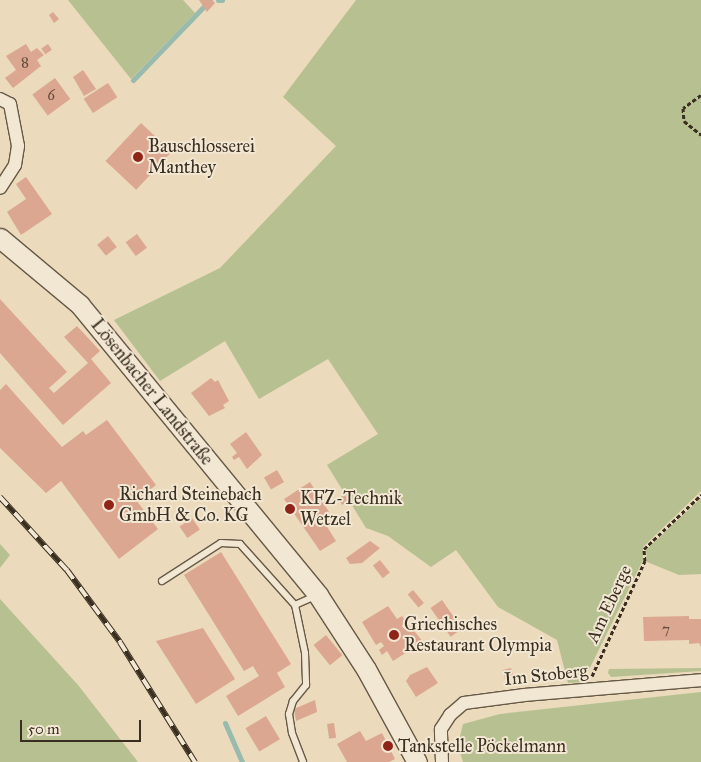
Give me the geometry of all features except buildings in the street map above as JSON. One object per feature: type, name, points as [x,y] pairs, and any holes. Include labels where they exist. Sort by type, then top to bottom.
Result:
[{"type":"main road","name":"Lösenbacher Landstraße","points":[[0,238],[80,305],[106,334],[318,595],[366,669],[417,762]]},
{"type":"street","points":[[0,99],[10,104],[18,146],[15,164],[0,188]]},
{"type":"street","name":"Im Stoberg","points":[[442,762],[441,729],[450,715],[464,703],[590,689],[701,680]]},
{"type":"lane","points":[[162,581],[221,542],[240,544],[295,605],[305,653],[306,685],[293,702],[289,714],[292,733],[303,762]]},
{"type":"lane","points":[[295,605],[318,595]]},
{"type":"path","points":[[701,95],[683,108],[684,121],[701,135]]},
{"type":"path","name":"Am Eberge","points":[[590,689],[593,669],[645,561],[644,549],[701,495]]},
{"type":"green space","points":[[68,0],[183,0],[195,13],[131,79]]},
{"type":"green space","points":[[356,0],[701,0],[701,491],[643,547],[643,560],[583,682],[568,683],[557,640],[498,607],[456,550],[431,567],[388,536],[366,528],[327,465],[378,434],[328,359],[259,399],[225,341],[160,381],[114,320],[220,268],[336,146],[283,97]]},
{"type":"green space","points":[[701,498],[701,574],[679,575],[647,562],[646,550]]},
{"type":"green space","points":[[0,544],[10,555],[0,568]]},
{"type":"green space","points":[[0,599],[78,685],[138,762],[0,762]]},
{"type":"green space","points":[[701,668],[701,671],[611,677],[608,673],[609,669]]},
{"type":"green space","points":[[701,692],[701,762],[463,762],[458,745],[463,724],[500,714]]},
{"type":"waterway","points":[[133,80],[210,0]]},
{"type":"waterway","points":[[225,723],[242,762]]},
{"type":"railway","points":[[0,497],[67,570],[120,642],[195,762]]},
{"type":"place","name":"Bauschlosserei Manthey","points":[[138,157]]},
{"type":"place","name":"Richard Steinebach GmbH & Co. KG","points":[[109,505]]},
{"type":"place","name":"KFZ-Technik Wetzel","points":[[290,509]]},
{"type":"place","name":"Griechisches Restaurant Olympia","points":[[394,635]]},
{"type":"place","name":"Tankstelle Pöckelmann","points":[[388,746]]}]
